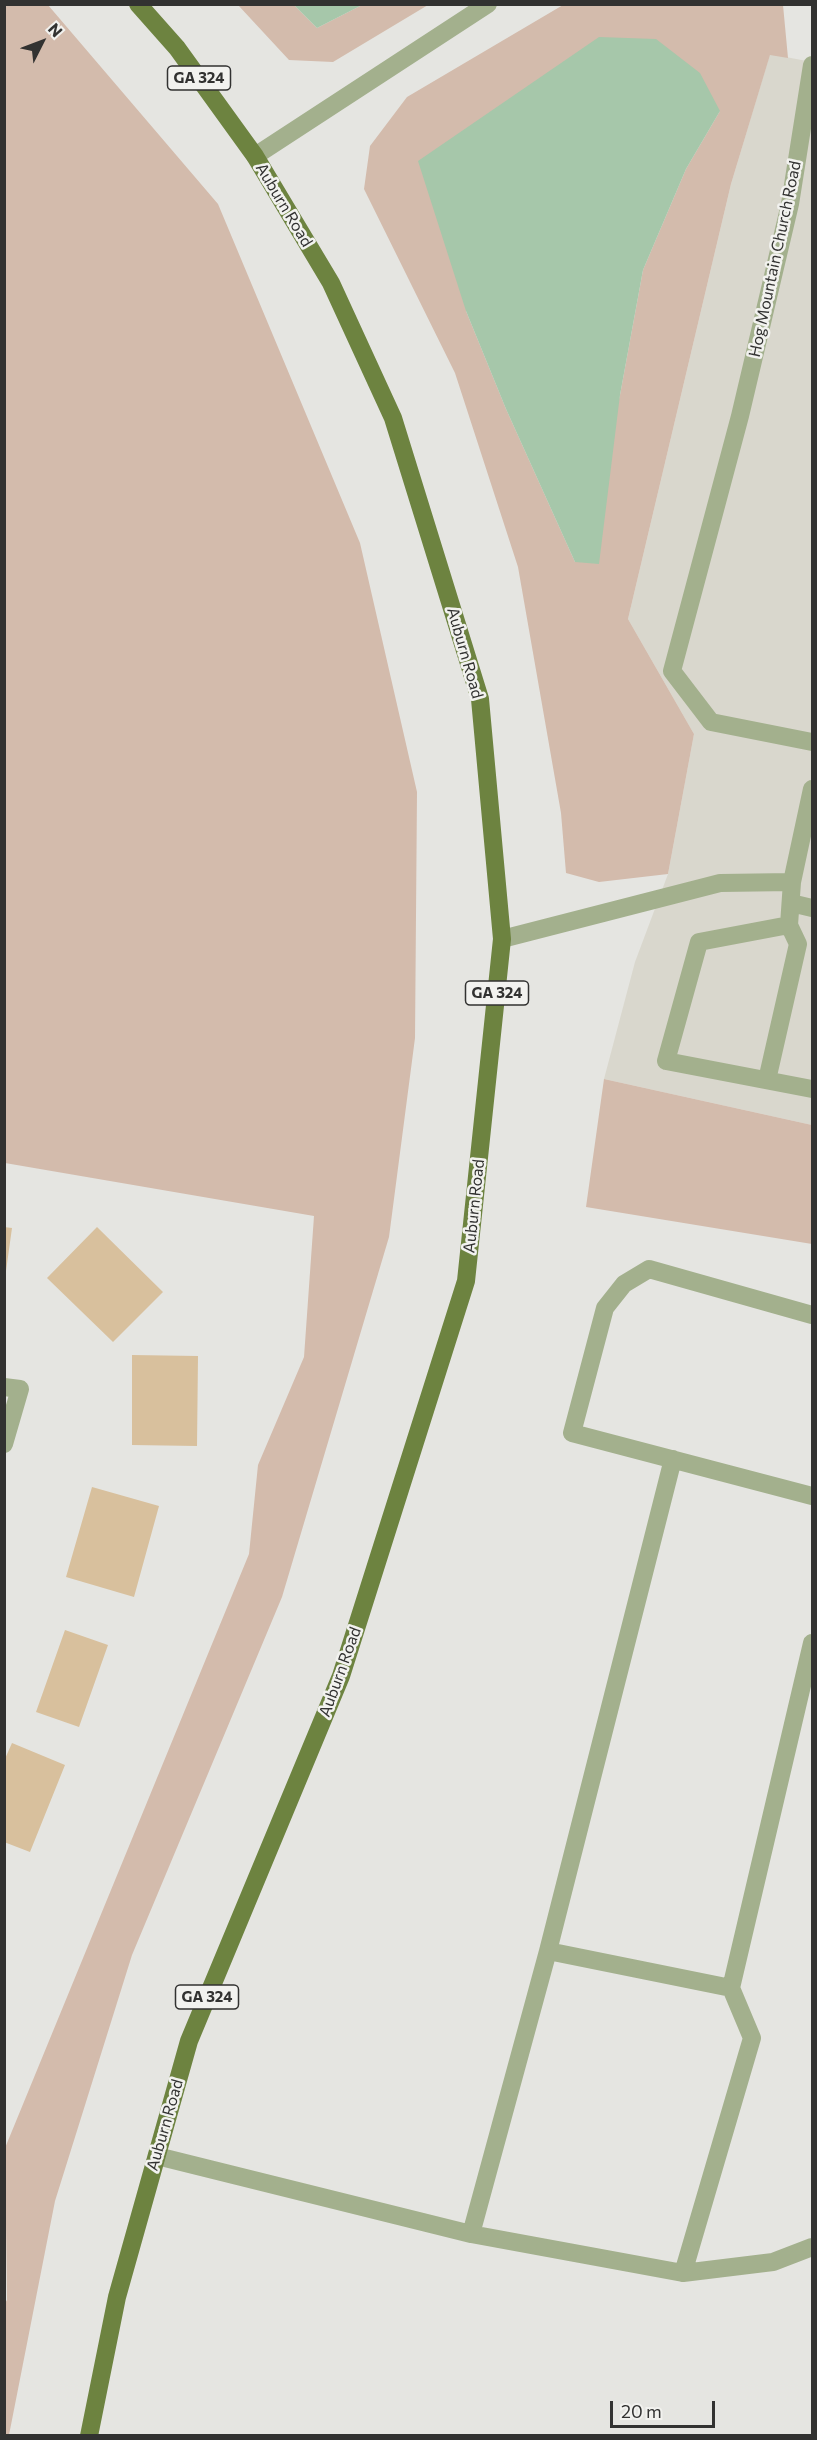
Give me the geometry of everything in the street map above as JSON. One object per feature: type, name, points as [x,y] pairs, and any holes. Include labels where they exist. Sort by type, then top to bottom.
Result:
[{"type":"main road","name":"Auburn Road","points":[[89,2436],[117,2297],[189,2041],[341,1676],[466,1281],[502,939],[480,699],[393,418],[331,284],[255,156],[177,48],[138,4]]},
{"type":"street","points":[[255,156],[488,4]]},
{"type":"street","name":"Hog Mountain Church Road","points":[[813,65],[808,114],[790,204],[740,416],[672,671],[711,722],[813,742]]},
{"type":"street","points":[[767,1080],[798,944],[789,925],[792,882],[813,789]]},
{"type":"street","points":[[502,939],[720,883],[792,882]]},
{"type":"street","points":[[790,903],[813,908]]},
{"type":"street","points":[[789,925],[699,942],[666,1061],[813,1089]]},
{"type":"street","points":[[813,1315],[649,1269],[624,1284],[605,1308],[572,1433],[813,1496]]},
{"type":"street","points":[[4,1387],[20,1389],[4,1444]]},
{"type":"street","points":[[471,2234],[548,1951],[673,1459]]},
{"type":"street","points":[[683,2273],[752,2038],[731,1988],[813,1643]]},
{"type":"street","points":[[548,1951],[731,1988]]},
{"type":"street","points":[[156,2156],[471,2234],[683,2273],[773,2262],[813,2247]]},
{"type":"shaded area","points":[[4,5],[48,5],[218,204],[360,543],[417,792],[415,1038],[389,1237],[282,1597],[132,1955],[55,2201],[9,2435],[5,2436],[4,2305],[7,2300],[5,2148],[249,1554],[258,1465],[304,1357],[314,1216],[5,1163]]},
{"type":"shaded area","points":[[238,5],[294,5],[317,28],[362,5],[428,5],[333,62],[289,60]]},
{"type":"shaded area","points":[[294,5],[362,5],[317,28]]},
{"type":"shaded area","points":[[563,5],[783,5],[788,58],[770,55],[731,184],[628,619],[694,734],[668,874],[599,882],[566,873],[561,813],[518,567],[455,373],[364,189],[370,146],[407,97]],"holes":[[[720,111],[686,169],[643,270],[620,395],[575,562],[506,409],[466,311]]]},
{"type":"shaded area","points":[[599,37],[656,39],[700,73],[720,111],[686,169],[643,270],[620,395],[599,564],[575,562],[506,409],[466,311],[418,161]]},
{"type":"shaded area","points":[[770,54],[812,62],[812,1125],[604,1079],[635,962],[668,874],[694,734],[628,619],[731,184]]},
{"type":"shaded area","points":[[604,1079],[812,1125],[812,1244],[586,1207]]},
{"type":"building","points":[[4,1227],[12,1228],[6,1271],[4,1271]]},
{"type":"building","points":[[97,1227],[163,1292],[113,1342],[47,1278]]},
{"type":"building","points":[[132,1355],[198,1356],[197,1446],[132,1445]]},
{"type":"building","points":[[92,1487],[159,1506],[134,1597],[66,1577]]},
{"type":"building","points":[[65,1630],[108,1645],[79,1727],[36,1712]]},
{"type":"building","points":[[12,1743],[65,1765],[30,1852],[4,1842],[4,1761]]}]
